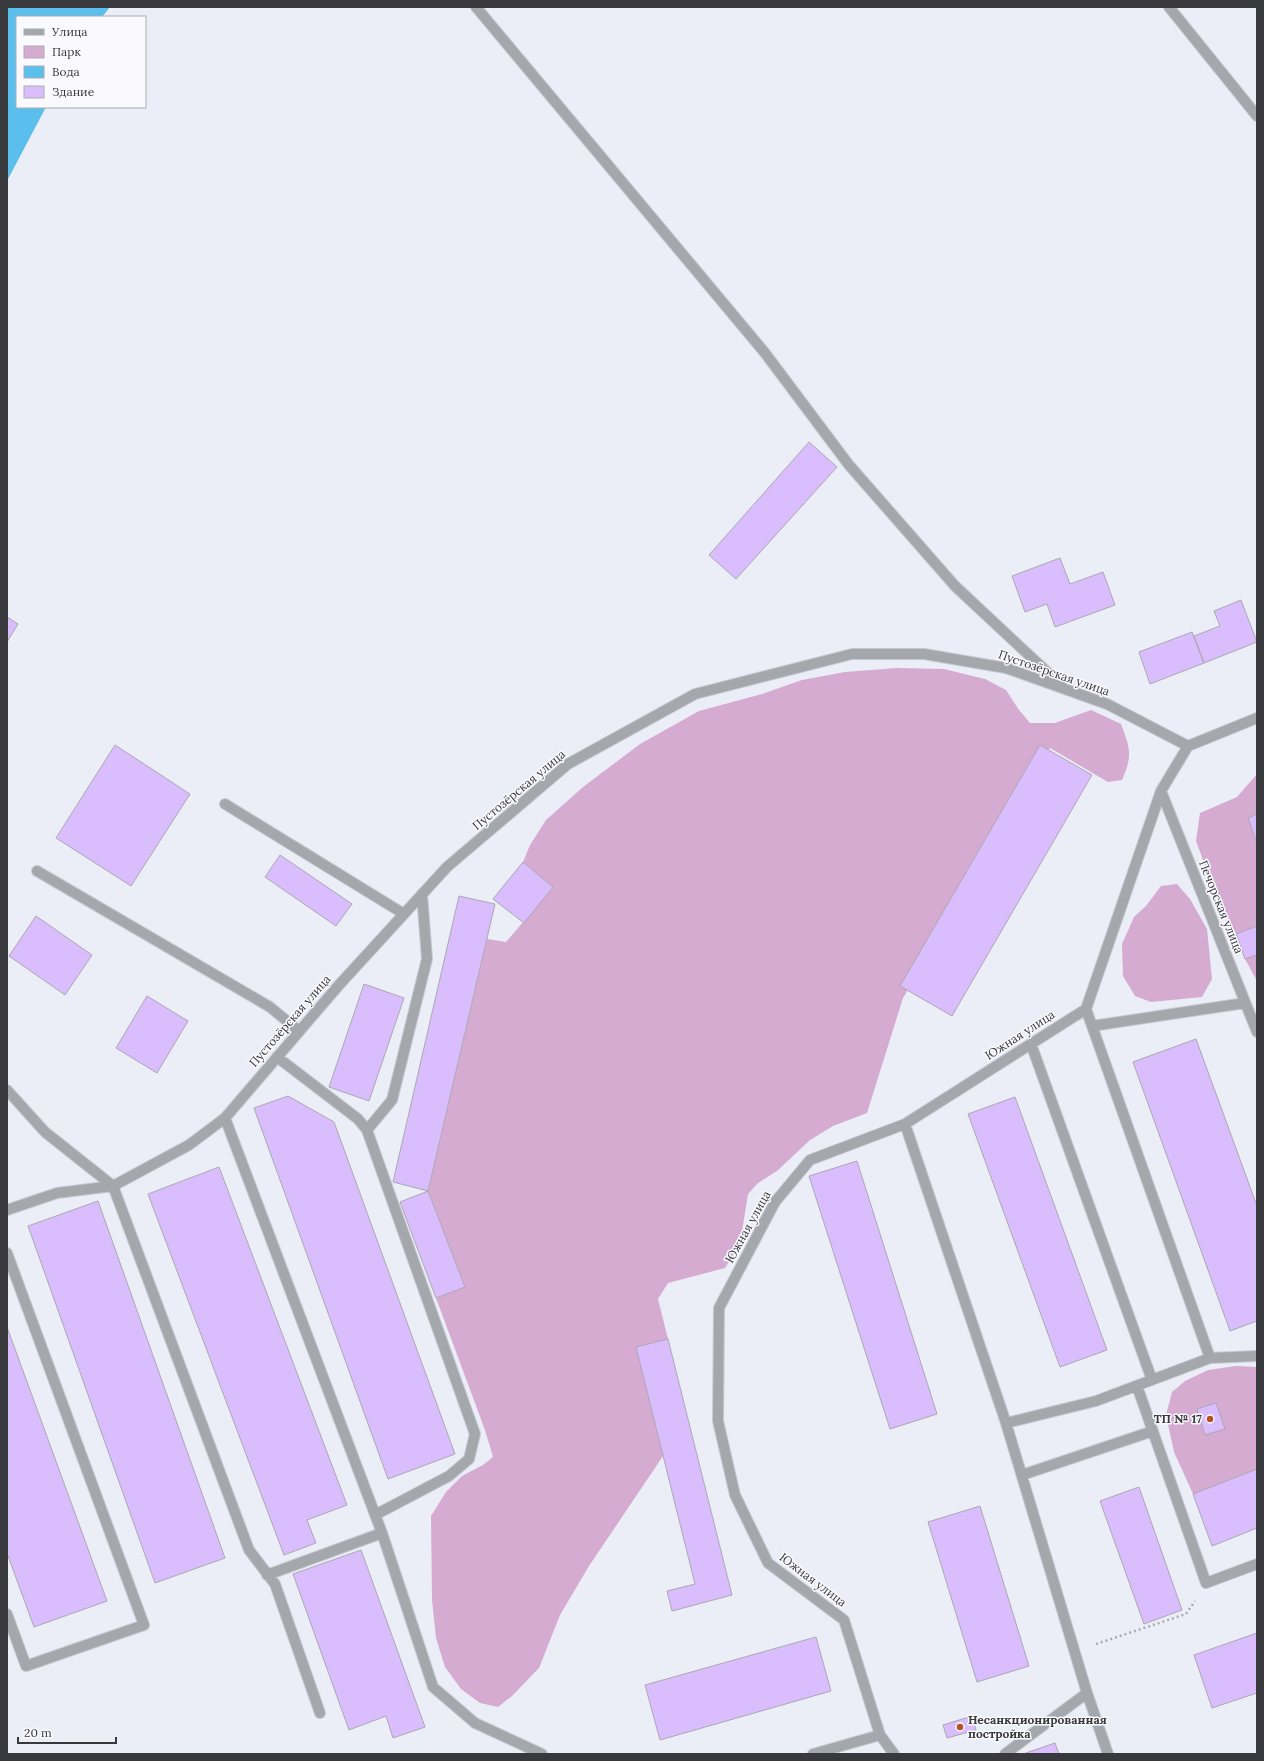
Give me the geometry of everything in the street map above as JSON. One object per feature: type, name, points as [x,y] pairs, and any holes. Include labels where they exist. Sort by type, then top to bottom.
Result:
[{"type":"street","points":[[476,7],[765,353],[849,465],[955,586],[1065,689]]},
{"type":"street","points":[[1169,7],[1257,116]]},
{"type":"street","name":"Пустозёрская улица","points":[[113,1186],[189,1145],[225,1118],[299,1031],[447,867],[568,764],[695,694],[852,654],[924,654],[1006,668],[1107,704],[1188,746]]},
{"type":"street","points":[[1210,1358],[1086,1009],[1161,791],[1188,746],[1257,718]]},
{"type":"street","name":"Печорская улица","points":[[1161,791],[1257,1032]]},
{"type":"street","points":[[225,804],[404,914]]},
{"type":"street","points":[[37,871],[270,1007],[299,1031]]},
{"type":"street","points":[[367,1130],[392,1100],[427,959],[422,894]]},
{"type":"street","points":[[1092,1026],[1245,1003]]},
{"type":"street","name":"Южная улица","points":[[894,1754],[880,1734],[844,1620],[768,1563],[735,1495],[718,1421],[719,1308],[775,1202],[810,1160],[905,1124],[1086,1009]]},
{"type":"street","points":[[1031,1044],[1152,1380]]},
{"type":"street","points":[[277,1057],[358,1119],[367,1130],[475,1434],[469,1459],[449,1476],[375,1515]]},
{"type":"street","points":[[7,1090],[45,1132],[113,1186],[249,1550],[274,1584],[320,1713]]},
{"type":"street","points":[[225,1118],[382,1533],[433,1686],[475,1722],[542,1754]]},
{"type":"street","points":[[905,1124],[1006,1424],[1074,1652],[1108,1754]]},
{"type":"street","points":[[7,1210],[57,1193],[113,1186]]},
{"type":"street","points":[[7,1253],[144,1625],[26,1666],[7,1614]]},
{"type":"street","points":[[1006,1424],[1096,1401],[1210,1358],[1257,1356]]},
{"type":"street","points":[[1137,1386],[1206,1583],[1257,1564]]},
{"type":"street","points":[[1022,1475],[1153,1431]]},
{"type":"street","points":[[267,1575],[382,1533]]},
{"type":"street","points":[[1006,1754],[1087,1694]]},
{"type":"street","points":[[813,1754],[880,1734]]},
{"type":"path","points":[[1074,1652],[1186,1614],[1206,1583]]},
{"type":"green space","points":[[897,668],[944,669],[985,679],[1006,690],[1019,710],[1030,723],[1055,723],[1091,710],[1121,724],[1129,752],[1128,764],[1122,780],[1108,782],[1050,748],[903,998],[867,1113],[833,1126],[810,1140],[777,1171],[758,1183],[748,1194],[740,1244],[725,1268],[668,1283],[658,1299],[668,1339],[636,1347],[663,1456],[589,1566],[560,1615],[539,1668],[512,1696],[498,1707],[480,1703],[461,1689],[445,1667],[436,1638],[432,1600],[431,1516],[446,1492],[462,1476],[483,1465],[493,1457],[485,1430],[436,1298],[465,1287],[428,1191],[487,939],[506,942],[553,887],[523,862],[530,845],[546,820],[583,787],[640,744],[699,711],[762,694],[802,680],[845,672]]},
{"type":"green space","points":[[1257,774],[1257,981],[1245,959],[1236,934],[1213,887],[1196,841],[1200,813],[1237,797]]},
{"type":"green space","points":[[1177,884],[1190,899],[1207,929],[1212,979],[1202,997],[1151,1002],[1135,996],[1123,976],[1122,944],[1134,917],[1146,906],[1161,886]]},
{"type":"green space","points":[[1236,1366],[1257,1367],[1257,1469],[1193,1494],[1174,1452],[1166,1415],[1172,1392],[1185,1381],[1208,1370]]},
{"type":"water","points":[[7,7],[110,7],[103,16],[16,16],[16,108],[45,108],[7,181]]},
{"type":"building","points":[[809,442],[837,467],[736,579],[709,555]]},
{"type":"building","points":[[1060,558],[1070,584],[1103,572],[1115,605],[1055,627],[1047,604],[1025,612],[1012,576]]},
{"type":"building","points":[[1241,600],[1257,642],[1204,663],[1194,636],[1220,626],[1214,611]]},
{"type":"building","points":[[7,617],[18,624],[7,642]]},
{"type":"building","points":[[1192,632],[1204,663],[1150,684],[1139,652]]},
{"type":"building","points":[[115,745],[190,794],[131,886],[56,838]]},
{"type":"building","points":[[1040,745],[1092,775],[952,1016],[900,986]]},
{"type":"building","points":[[1257,814],[1257,843],[1248,818]]},
{"type":"building","points":[[280,855],[352,904],[336,926],[265,877]]},
{"type":"building","points":[[523,862],[553,887],[524,923],[493,899]]},
{"type":"building","points":[[459,896],[495,904],[428,1191],[393,1182]]},
{"type":"building","points":[[36,916],[92,955],[65,995],[9,956]]},
{"type":"building","points":[[1257,926],[1257,955],[1245,959],[1236,934]]},
{"type":"building","points":[[364,984],[404,998],[369,1101],[329,1087]]},
{"type":"building","points":[[147,996],[188,1021],[157,1073],[116,1048]]},
{"type":"building","points":[[1196,1039],[1257,1206],[1257,1321],[1230,1331],[1133,1062]]},
{"type":"building","points":[[288,1096],[334,1122],[455,1454],[388,1479],[254,1108]]},
{"type":"building","points":[[1015,1097],[1107,1350],[1060,1367],[968,1114]]},
{"type":"building","points":[[857,1161],[937,1414],[890,1429],[809,1176]]},
{"type":"building","points":[[219,1167],[347,1505],[307,1520],[316,1543],[284,1555],[148,1194]]},
{"type":"building","points":[[428,1191],[465,1287],[436,1298],[400,1202]]},
{"type":"building","points":[[98,1201],[225,1558],[155,1583],[28,1226]]},
{"type":"building","points":[[7,1327],[107,1601],[34,1627],[7,1553]]},
{"type":"building","points":[[668,1339],[732,1595],[672,1611],[667,1591],[695,1584],[636,1347]]},
{"type":"building","name":"ТП № 17","points":[[1216,1403],[1225,1429],[1205,1435],[1197,1409]]},
{"type":"building","points":[[1257,1469],[1257,1528],[1212,1546],[1193,1494]]},
{"type":"building","points":[[1139,1487],[1182,1610],[1144,1624],[1100,1501]]},
{"type":"building","points":[[980,1506],[1029,1666],[977,1682],[928,1522]]},
{"type":"building","points":[[361,1550],[425,1727],[393,1738],[386,1716],[349,1730],[293,1574]]},
{"type":"building","points":[[1257,1633],[1257,1693],[1212,1708],[1194,1655]]},
{"type":"building","points":[[816,1637],[831,1691],[660,1740],[645,1685]]},
{"type":"building","name":"Несанкционированная постройка","points":[[972,1716],[976,1730],[947,1738],[943,1725]]},
{"type":"building","points":[[1055,1743],[1059,1754],[1023,1754]]},
{"type":"place","name":"ТП № 17","points":[[1210,1419]]},
{"type":"place","name":"Несанкционированная постройка","points":[[960,1727]]}]
